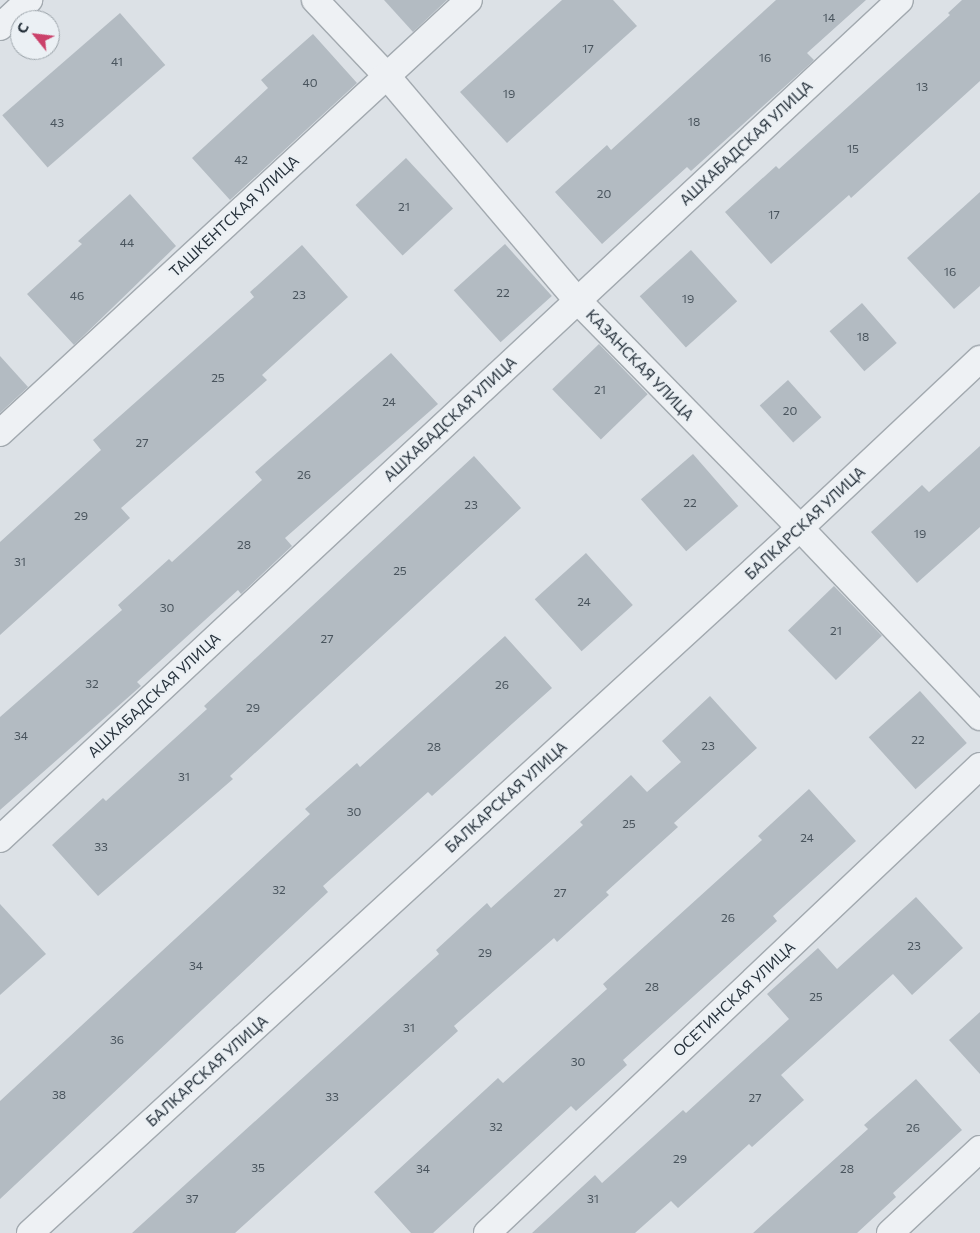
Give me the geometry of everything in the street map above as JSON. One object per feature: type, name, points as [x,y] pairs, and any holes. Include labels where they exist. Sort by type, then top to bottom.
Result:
[{"type":"street","points":[[0,27],[29,0]]},
{"type":"street","name":"КАЗАНСКАЯ УЛИЦА","points":[[315,0],[386,75],[577,300],[800,528],[980,717]]},
{"type":"street","name":"ТАШКЕНТСКАЯ УЛИЦА","points":[[0,434],[469,0]]},
{"type":"street","name":"АШХАБАДСКАЯ УЛИЦА","points":[[0,839],[900,0]]},
{"type":"street","name":"БАЛКАРСКАЯ УЛИЦА","points":[[30,1233],[800,528],[980,359]]},
{"type":"street","name":"ОСЕТИНСКАЯ УЛИЦА","points":[[487,1233],[980,766]]},
{"type":"street","points":[[890,1233],[980,1149]]},
{"type":"building","points":[[384,0],[447,0],[413,32]]},
{"type":"building","points":[[562,0],[613,0],[637,26],[507,143],[460,92]]},
{"type":"building","points":[[776,0],[866,0],[807,53],[814,60],[811,63],[691,171],[687,167],[602,244],[555,192],[607,145],[611,150]]},
{"type":"building","points":[[962,0],[980,0],[980,81],[851,198],[849,195],[771,264],[725,212],[776,166],[779,169],[950,15],[948,13]]},
{"type":"building","points":[[120,13],[165,65],[48,167],[2,115]]},
{"type":"building","points":[[313,34],[357,83],[230,200],[192,158],[268,88],[261,80]]},
{"type":"building","points":[[406,158],[453,208],[403,256],[356,205]]},
{"type":"building","points":[[980,192],[980,286],[954,309],[907,258]]},
{"type":"building","points":[[130,194],[176,246],[74,345],[27,294],[82,244],[78,241]]},
{"type":"building","points":[[505,244],[552,296],[501,342],[454,290]]},
{"type":"building","points":[[302,245],[348,297],[262,375],[267,380],[121,508],[130,518],[0,635],[0,542],[101,450],[93,440],[254,297],[250,292]]},
{"type":"building","points":[[691,250],[737,301],[686,347],[640,296]]},
{"type":"building","points":[[862,303],[897,343],[864,371],[830,331]]},
{"type":"building","points":[[599,344],[648,394],[601,440],[552,389]]},
{"type":"building","points":[[391,353],[438,404],[285,538],[292,546],[241,594],[238,590],[137,682],[141,686],[0,810],[0,717],[122,610],[118,605],[169,559],[172,562],[262,480],[255,472]]},
{"type":"building","points":[[0,356],[28,387],[0,413]]},
{"type":"building","points":[[788,380],[821,417],[793,443],[760,405]]},
{"type":"building","points":[[980,446],[980,527],[917,583],[871,532],[922,485],[929,492]]},
{"type":"building","points":[[693,454],[738,506],[686,551],[641,499]]},
{"type":"building","points":[[474,456],[521,508],[230,776],[233,779],[98,896],[52,845],[103,798],[106,801],[207,709],[204,706]]},
{"type":"building","points":[[586,553],[633,605],[582,651],[535,599]]},
{"type":"building","points":[[834,586],[882,636],[836,680],[788,630]]},
{"type":"building","points":[[505,636],[552,688],[432,796],[428,792],[323,886],[328,892],[0,1199],[0,1101],[310,814],[305,809],[357,763],[360,767]]},
{"type":"building","points":[[920,691],[967,743],[916,789],[869,737]]},
{"type":"building","points":[[710,696],[757,748],[674,823],[678,827],[606,892],[609,895],[557,942],[554,938],[454,1026],[458,1031],[235,1233],[132,1233],[439,954],[436,950],[487,903],[491,908],[583,825],[580,822],[631,775],[647,792],[681,762],[662,741]]},
{"type":"building","points":[[809,789],[856,841],[773,916],[777,921],[623,1060],[627,1065],[576,1111],[571,1106],[433,1233],[411,1233],[374,1192],[498,1078],[503,1083],[607,989],[603,984],[762,840],[758,836]]},
{"type":"building","points":[[916,897],[963,948],[912,995],[893,974],[781,1075],[804,1100],[752,1147],[749,1144],[678,1208],[671,1201],[635,1233],[532,1233],[595,1175],[602,1183],[683,1110],[686,1113],[789,1019],[767,994],[818,948],[837,969]]},
{"type":"building","points":[[0,904],[46,954],[0,995]]},
{"type":"building","points":[[980,1012],[980,1074],[949,1040]]},
{"type":"building","points":[[916,1079],[962,1130],[893,1193],[896,1197],[857,1233],[753,1233],[868,1129],[864,1125]]}]
